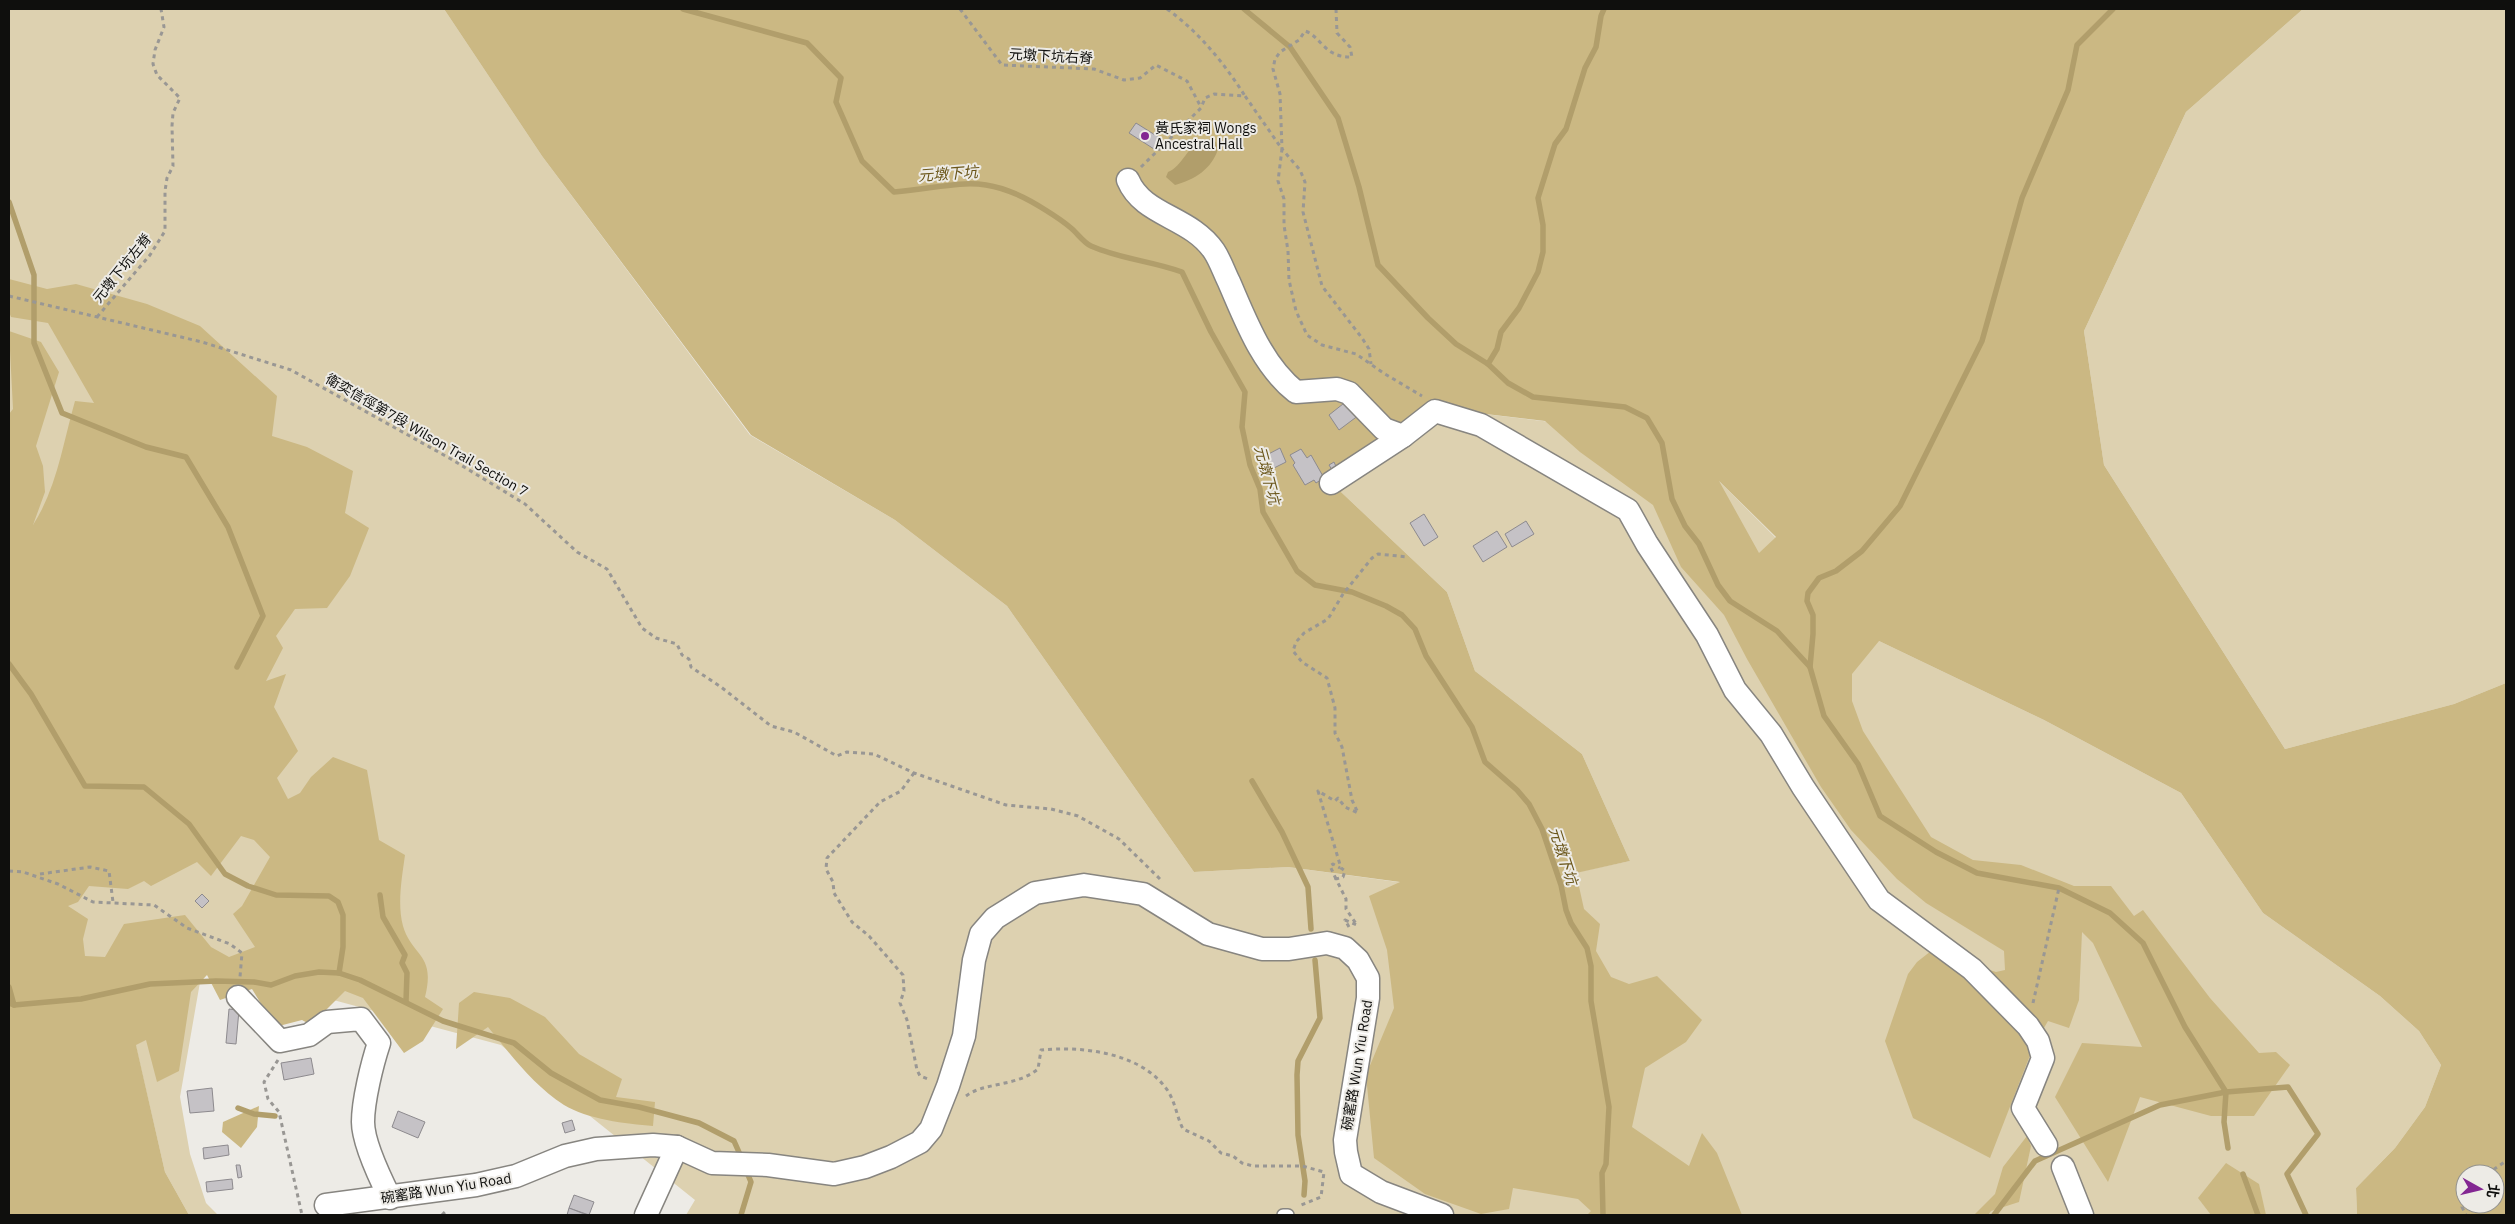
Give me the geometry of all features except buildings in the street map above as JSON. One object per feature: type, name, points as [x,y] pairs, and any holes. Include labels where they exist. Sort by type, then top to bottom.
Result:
[{"type":"street","points":[[1128,180],[1133,192],[1143,202],[1199,232],[1215,252],[1253,336],[1282,380],[1296,392],[1338,389],[1349,393],[1384,429],[1403,436]]},
{"type":"street","points":[[1331,483],[1403,436],[1435,411],[1482,426],[1628,510],[1647,544],[1707,635],[1735,690],[1771,734],[1879,900],[1972,969],[2028,1026],[2038,1041],[2043,1058],[2023,1108],[2046,1145]]},
{"type":"street","name":"碗窰路 Wun Yiu Road","points":[[326,1205],[390,1198],[516,1176],[565,1156],[596,1149],[653,1145],[677,1147],[712,1163],[768,1165],[834,1174],[865,1167],[920,1142],[931,1129],[936,1112],[948,1086],[964,1036],[974,960],[981,934],[995,918],[1035,893],[1084,885],[1143,894],[1208,934],[1262,949],[1288,949],[1327,943],[1345,948],[1351,953],[1358,960],[1368,978],[1368,998],[1345,1140],[1351,1174],[1381,1192],[1442,1215]]},
{"type":"street","points":[[238,997],[280,1041],[309,1034],[327,1022],[361,1019],[379,1043],[373,1062],[363,1123],[371,1154],[390,1198]]},
{"type":"street","points":[[646,1215],[677,1147]]},
{"type":"street","points":[[2063,1166],[2082,1215]]},
{"type":"path","name":"元墩下坑左脊","points":[[96,317],[150,255],[165,231],[165,192],[167,178],[173,166],[173,113],[180,98],[157,75],[153,64],[164,27],[161,9]]},
{"type":"path","name":"元墩下坑右脊","points":[[960,9],[1002,65],[1094,69],[1124,80],[1140,78],[1156,64],[1187,81],[1201,108]]},
{"type":"path","points":[[1167,9],[1180,18],[1225,65],[1282,148],[1300,170],[1305,182],[1303,212],[1322,286],[1369,349],[1371,364]]},
{"type":"path","points":[[1336,9],[1337,33],[1350,47],[1352,57],[1327,50],[1312,33],[1305,31],[1299,40],[1280,52],[1275,59],[1273,69],[1280,94],[1282,148],[1278,181],[1284,199],[1284,225],[1288,251],[1289,280],[1300,323],[1314,342],[1356,354],[1431,402],[1435,411]]},
{"type":"path","points":[[1128,180],[1201,108],[1205,98],[1214,94],[1245,96]]},
{"type":"path","name":"衛奕信徑第7段 Wilson Trail Section 7","points":[[9,296],[202,342],[300,375],[451,459],[525,504],[577,552],[607,569],[642,628],[656,638],[677,644],[682,655],[689,659],[691,667],[722,687],[771,726],[794,732],[837,756],[847,752],[874,754],[914,773],[1006,805],[1051,809],[1078,816],[1119,839],[1164,883]]},
{"type":"path","points":[[1341,868],[1318,792],[1336,801],[1338,798],[1345,807],[1358,812],[1352,800],[1342,747],[1335,733],[1335,708],[1326,678],[1302,662],[1293,651],[1296,642],[1304,634],[1328,619],[1349,586],[1372,558],[1378,554],[1408,557]]},
{"type":"path","points":[[914,773],[901,791],[880,802],[827,858],[826,869],[833,882],[834,894],[852,922],[869,936],[903,975],[904,990],[900,1003],[907,1020],[917,1070],[920,1076],[925,1078]]},
{"type":"path","points":[[1336,879],[1343,877],[1345,871],[1333,864],[1330,866],[1336,879],[1346,899],[1346,909],[1357,925],[1345,920],[1358,943],[1351,953]]},
{"type":"path","points":[[40,874],[90,867],[109,872],[112,902]]},
{"type":"path","points":[[9,871],[23,872],[58,884],[93,902],[154,905],[187,928],[230,944],[242,953]]},
{"type":"path","points":[[2028,1026],[2059,888]]},
{"type":"path","points":[[287,1040],[284,1051],[264,1082],[268,1099],[279,1112],[302,1215]]},
{"type":"path","points":[[936,1112],[947,1111],[970,1093],[1029,1077],[1038,1069],[1041,1050],[1063,1048],[1130,1061],[1157,1078],[1165,1087],[1171,1097],[1183,1129],[1209,1141],[1221,1154],[1253,1166],[1302,1166],[1324,1172],[1321,1197],[1285,1215]]},
{"type":"shaded area","points":[[9,9],[444,9],[542,156],[750,435],[895,520],[1007,606],[1194,872],[1288,867],[1478,893],[1630,861],[1582,754],[1475,671],[1447,592],[1341,492],[1435,408],[1675,437],[1879,641],[2044,720],[2181,793],[2263,913],[2380,996],[2419,1031],[2441,1065],[2425,1107],[2395,1148],[2356,1188],[2357,1215],[686,1215],[695,1200],[501,1045],[203,965],[180,1097],[190,1154],[206,1203],[218,1215],[189,1215],[165,1172],[129,1016],[9,929]]},
{"type":"shaded area","points":[[444,9],[2303,9],[2186,112],[2084,331],[2104,465],[2285,749],[2454,704],[2506,683],[2506,1215],[2357,1215],[2356,1188],[2395,1148],[2425,1107],[2441,1065],[2419,1031],[2380,996],[2263,913],[2181,793],[2044,720],[1879,641],[1852,674],[1852,701],[1863,731],[1931,837],[1973,860],[2021,865],[2074,886],[2111,886],[2134,916],[2143,910],[2210,998],[2259,1053],[2276,1052],[2290,1065],[2254,1116],[2211,1116],[2140,1097],[2108,1182],[2055,1097],[2082,1043],[2142,1047],[2093,943],[2082,932],[2079,1000],[2069,1028],[2048,1021],[2034,1045],[1990,1158],[1913,1118],[1885,1041],[1908,974],[1917,962],[1931,951],[1996,972],[2005,970],[2004,951],[1926,903],[1897,879],[1851,830],[1821,787],[1747,659],[1724,615],[1681,567],[1653,505],[1580,452],[1545,421],[1435,408],[1341,492],[1447,592],[1475,671],[1582,754],[1630,861],[1576,873],[1584,909],[1600,924],[1596,951],[1611,977],[1629,984],[1657,976],[1702,1020],[1686,1042],[1645,1068],[1632,1127],[1689,1166],[1702,1133],[1717,1153],[1742,1215],[1587,1215],[1591,1211],[1578,1199],[1513,1188],[1509,1209],[1481,1214],[1425,1194],[1374,1158],[1366,1075],[1394,1008],[1387,950],[1369,896],[1400,882],[1288,867],[1194,872],[1007,606],[895,520],[751,435],[542,156]],"holes":[[[1719,481],[1776,537],[1759,553]]]},
{"type":"shaded area","points":[[2303,9],[2506,9],[2506,683],[2454,704],[2285,749],[2104,465],[2084,331],[2186,112]]},
{"type":"shaded area","points":[[1203,139],[1210,139],[1216,142],[1218,149],[1215,156],[1201,173],[1175,185],[1166,177],[1168,172],[1178,165],[1193,146]]},
{"type":"shaded area","points":[[9,279],[47,289],[76,284],[147,304],[200,326],[277,396],[272,436],[307,447],[353,471],[345,513],[369,528],[350,576],[327,608],[295,609],[276,636],[283,648],[266,681],[286,674],[274,707],[298,751],[277,778],[288,799],[300,793],[311,777],[333,757],[367,770],[379,840],[405,855],[401,891],[401,918],[407,936],[425,963],[428,983],[425,997],[443,1009],[423,1041],[404,1053],[363,998],[345,991],[311,1025],[302,1020],[275,1027],[252,989],[220,1000],[207,975],[191,992],[179,1071],[157,1082],[146,1040],[136,1045],[165,1172],[189,1215],[9,1215],[9,414],[13,409],[9,331],[41,342],[59,372],[36,446],[43,466],[45,492],[33,525],[54,481],[75,401],[94,403],[48,323],[11,317],[9,312]],"holes":[[[241,836],[254,840],[270,857],[242,906],[233,914],[255,947],[229,957],[211,947],[185,915],[124,924],[105,957],[85,956],[83,939],[88,919],[68,906],[78,902],[89,886],[128,889],[144,881],[151,886],[197,862],[211,876]]]},
{"type":"shaded area","points":[[474,992],[510,998],[545,1017],[579,1054],[622,1079],[616,1097],[655,1102],[653,1126],[595,1117],[564,1105],[532,1079],[488,1027],[456,1049],[459,1003]]},
{"type":"shaded area","points":[[259,1106],[257,1127],[241,1148],[222,1132],[223,1122]]},
{"type":"shaded area","points":[[2027,1136],[2031,1146],[2019,1202],[1991,1211],[1988,1215],[1974,1215],[1995,1194],[2003,1167]]},
{"type":"shaded area","points":[[2226,1163],[2259,1184],[2266,1215],[2211,1215],[2198,1198]]},
{"type":"waterway","name":"元墩下坑","points":[[683,9],[807,43],[841,78],[836,102],[862,161],[894,192],[956,185],[989,185],[1025,198],[1074,230],[1088,245],[1113,254],[1182,272],[1211,332],[1245,392],[1242,427],[1250,465],[1260,489],[1263,512],[1297,571],[1315,585],[1352,592],[1402,615],[1415,629],[1426,656],[1472,727],[1485,762],[1517,790],[1529,804],[1542,829],[1561,885],[1566,910],[1571,923],[1587,948],[1591,966],[1591,1001],[1609,1107],[1606,1164],[1602,1173],[1603,1215]]},
{"type":"waterway","points":[[1244,9],[1290,47],[1338,118],[1359,187],[1378,265],[1428,318],[1456,344],[1488,364],[1508,383],[1533,397],[1625,407],[1647,418],[1662,443],[1672,499],[1685,526],[1699,544],[1718,585],[1730,601],[1777,631],[1810,667],[1824,716],[1858,764],[1880,816],[1936,852],[1977,873],[2059,888],[2110,913],[2143,943],[2185,1027],[2226,1092],[2224,1122],[2228,1148]]},
{"type":"waterway","points":[[1488,364],[1497,349],[1501,332],[1519,308],[1538,272],[1543,252],[1543,225],[1538,198],[1555,144],[1566,129],[1585,68],[1596,47],[1604,9]]},
{"type":"waterway","points":[[1810,667],[1813,615],[1807,601],[1808,593],[1819,578],[1836,571],[1862,551],[1900,506],[1982,341],[2022,198],[2068,90],[2077,45],[2113,9]]},
{"type":"waterway","points":[[9,202],[34,275],[34,343],[62,413],[146,447],[186,457],[228,527],[263,616],[237,667]]},
{"type":"waterway","points":[[9,664],[31,694],[85,786],[144,787],[189,824],[225,874],[248,886],[276,895],[329,896],[338,902],[343,915],[343,947],[339,973]]},
{"type":"waterway","points":[[1252,781],[1282,832],[1308,887],[1311,929]]},
{"type":"waterway","points":[[380,895],[383,917],[405,955],[402,963],[407,973],[406,1001]]},
{"type":"waterway","points":[[1304,1195],[1305,1181],[1298,1135],[1297,1075],[1298,1061],[1320,1018],[1315,960]]},
{"type":"waterway","points":[[9,1003],[14,1005],[81,999],[150,984],[216,981],[254,982],[271,985],[295,976],[319,972],[339,973],[360,980],[443,1021],[514,1043],[551,1073],[600,1100],[639,1107],[699,1123],[734,1141],[742,1159]]},
{"type":"waterway","points":[[9,987],[14,1005]]},
{"type":"waterway","points":[[1994,1215],[2035,1161],[2160,1105],[2226,1092],[2288,1087],[2318,1134],[2287,1174],[2306,1215]]},
{"type":"waterway","points":[[238,1108],[254,1114],[275,1116]]},
{"type":"waterway","points":[[741,1215],[751,1182],[746,1170]]},
{"type":"waterway","points":[[2243,1174],[2258,1215]]},
{"type":"place","name":"黃氏家祠 Wongs Ancestral Hall","points":[[1145,136]]}]
